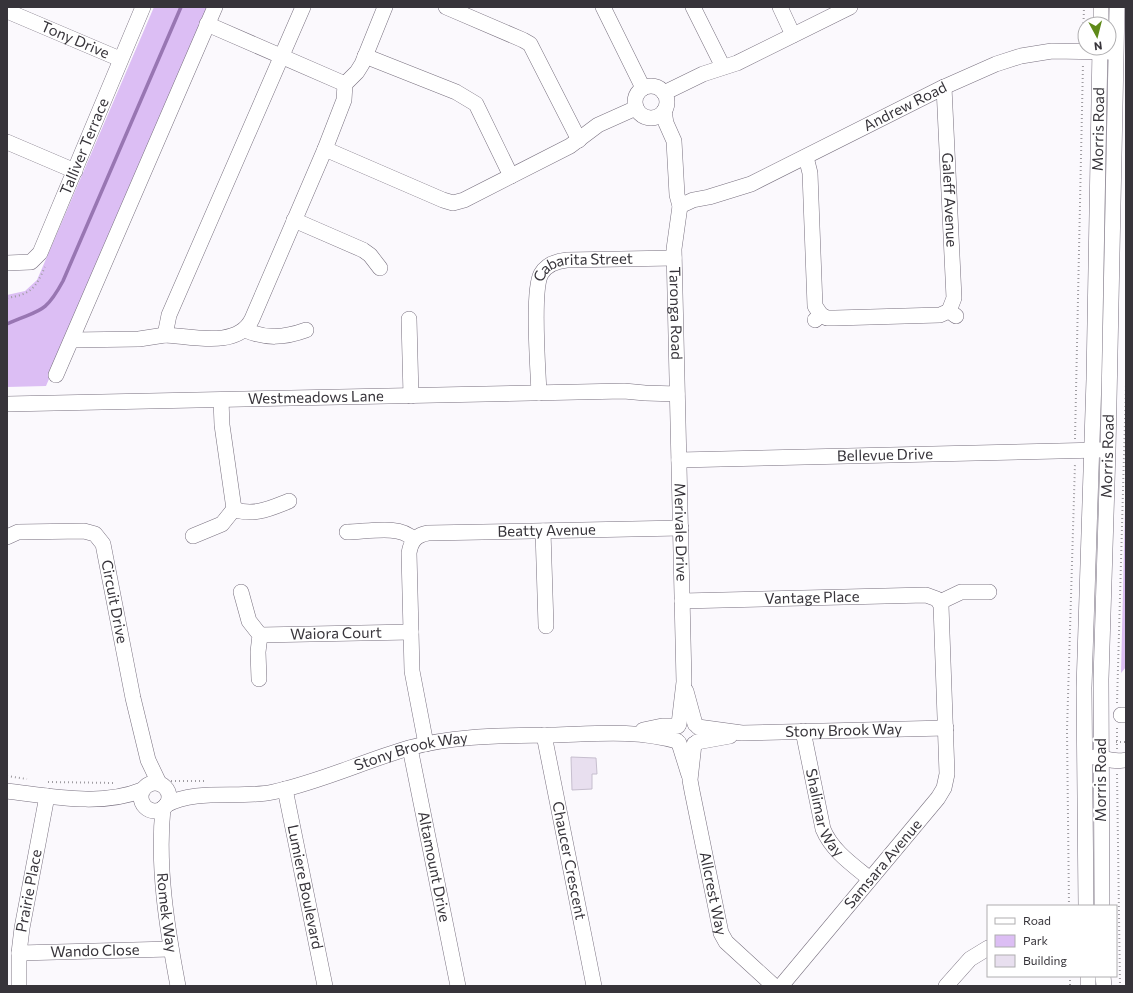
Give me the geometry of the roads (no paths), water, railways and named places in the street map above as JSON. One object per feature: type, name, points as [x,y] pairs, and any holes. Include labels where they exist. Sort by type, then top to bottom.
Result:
[{"type":"street","name":"Talliver Terrace","points":[[7,263],[27,263],[38,257],[143,7]]},
{"type":"street","points":[[56,375],[215,7]]},
{"type":"street","points":[[165,335],[169,315],[283,56],[303,7]]},
{"type":"street","points":[[72,340],[139,339],[165,335],[185,338],[223,338],[239,334],[245,330],[252,319],[325,149],[344,100],[345,84],[357,72],[385,7]]},
{"type":"street","points":[[446,7],[530,44],[579,140]]},
{"type":"street","points":[[603,7],[643,88]]},
{"type":"street","points":[[693,7],[723,67]]},
{"type":"street","points":[[780,7],[794,35]]},
{"type":"street","points":[[664,93],[703,74],[737,63],[850,7]]},
{"type":"street","name":"Tony Drive","points":[[7,11],[120,59]]},
{"type":"street","points":[[208,24],[345,84]]},
{"type":"street","name":"Andrew Road","points":[[676,201],[688,201],[751,184],[973,73],[1021,56],[1052,51],[1077,50]]},
{"type":"street","points":[[365,56],[456,92],[472,100],[476,104],[511,176]]},
{"type":"street","name":"Morris Road","points":[[1086,905],[1084,688],[1100,56]]},
{"type":"street","name":"Morris Road","points":[[1102,905],[1101,679],[1108,450],[1120,209],[1116,56]]},
{"type":"street","points":[[654,86],[664,93],[667,102],[664,112],[670,143],[655,122],[641,115],[636,108],[636,96],[643,88],[654,86]]},
{"type":"street","name":"Galeff Avenue","points":[[806,157],[810,173],[815,306],[818,318],[953,314],[954,298],[944,87]]},
{"type":"street","points":[[325,149],[449,202],[464,200],[570,146],[598,126],[636,108]]},
{"type":"street","points":[[649,118],[656,117],[664,112]]},
{"type":"street","points":[[7,142],[75,171]]},
{"type":"street","name":"Taronga Road","points":[[670,143],[668,191],[676,201],[674,258],[677,388]]},
{"type":"street","points":[[1097,208],[1120,209]]},
{"type":"street","points":[[294,220],[362,250],[370,255],[380,268]]},
{"type":"street","name":"Cabarita Street","points":[[539,393],[537,290],[543,271],[555,263],[567,260],[674,258]]},
{"type":"street","points":[[409,320],[411,396]]},
{"type":"street","points":[[245,330],[264,337],[287,336],[306,330]]},
{"type":"street","name":"Westmeadows Lane","points":[[7,404],[624,391],[677,388]]},
{"type":"street","name":"Merivale Drive","points":[[677,388],[684,682],[678,733]]},
{"type":"street","points":[[193,536],[222,524],[234,510],[222,425],[221,400]]},
{"type":"street","name":"Bellevue Drive","points":[[679,460],[1108,450]]},
{"type":"street","points":[[234,510],[243,513],[252,513],[289,501]]},
{"type":"street","name":"Beatty Avenue","points":[[413,539],[428,533],[681,528]]},
{"type":"street","name":"Circuit Drive","points":[[7,537],[18,532],[84,531],[95,534],[99,537],[103,544],[133,698],[154,784]]},
{"type":"street","points":[[347,532],[398,531],[408,533],[413,539],[409,553],[414,681],[426,744]]},
{"type":"street","points":[[543,531],[546,626]]},
{"type":"street","points":[[241,592],[249,621],[260,635],[258,652],[259,679]]},
{"type":"street","points":[[946,728],[943,617],[940,602],[961,592],[989,592]]},
{"type":"street","name":"Vantage Place","points":[[682,601],[926,595],[934,596],[940,602]]},
{"type":"street","name":"Waiora Court","points":[[260,635],[411,632]]},
{"type":"street","name":"Merivale Drive","points":[[684,682],[697,725]]},
{"type":"street","points":[[688,721],[697,725],[700,735],[695,743],[686,746],[678,733],[688,721]]},
{"type":"street","name":"Stony Brook Way","points":[[697,725],[742,733]]},
{"type":"street","name":"Stony Brook Way","points":[[165,807],[176,800],[193,797],[261,794],[285,789],[426,744],[469,738],[635,732],[662,726],[678,733]]},
{"type":"street","name":"Stony Brook Way","points":[[695,743],[742,733],[946,728]]},
{"type":"street","name":"Samsara Avenue","points":[[781,986],[942,793],[947,774],[946,728]]},
{"type":"street","name":"Shalimar Way","points":[[803,731],[823,829],[827,838],[832,846],[870,879]]},
{"type":"street","name":"Allcrest Way","points":[[678,733],[682,759],[690,780],[721,933],[726,942],[774,986]]},
{"type":"street","name":"Chaucer Crescent","points":[[544,735],[594,986]]},
{"type":"street","name":"Allcrest Way","points":[[690,780],[695,743]]},
{"type":"street","name":"Altamount Drive","points":[[410,748],[458,986]]},
{"type":"street","points":[[1084,758],[1101,757],[1110,761],[1121,752]]},
{"type":"street","points":[[116,798],[154,784]]},
{"type":"street","points":[[7,791],[47,796],[116,798],[156,811],[165,807],[169,797],[154,784]]},
{"type":"street","points":[[146,807],[141,798],[154,784]]},
{"type":"street","name":"Stony Brook Way","points":[[154,784],[193,797]]},
{"type":"street","name":"Lumiere Boulevard","points":[[285,789],[325,986]]},
{"type":"street","name":"Prairie Place","points":[[19,986],[19,952],[47,796]]},
{"type":"street","name":"Romek Way","points":[[146,807],[161,839]]},
{"type":"street","name":"Romek Way","points":[[165,807],[161,839],[166,915],[178,986]]},
{"type":"street","name":"Wando Close","points":[[19,952],[171,949]]},
{"type":"street","points":[[946,986],[970,959],[987,949]]},
{"type":"waterway","points":[[7,324],[40,310],[51,300],[63,281],[181,7]]}]
